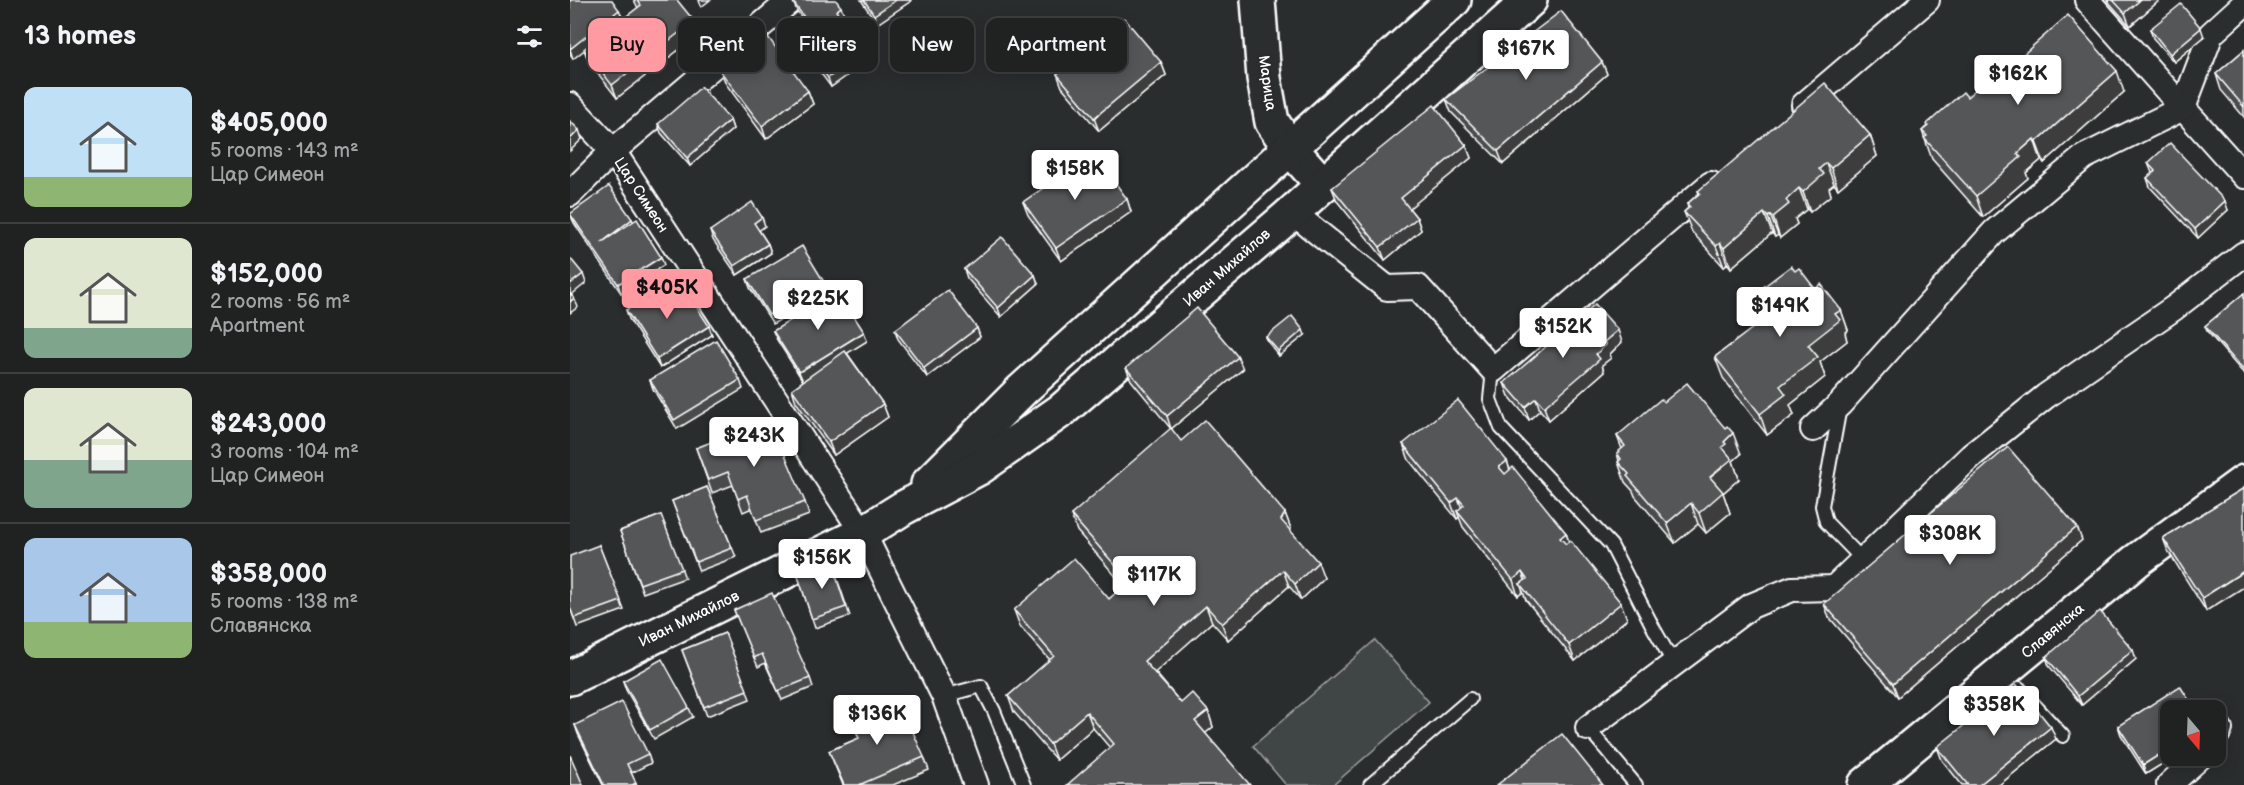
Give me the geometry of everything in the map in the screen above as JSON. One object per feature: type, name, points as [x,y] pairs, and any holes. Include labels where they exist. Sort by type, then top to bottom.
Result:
[{"type":"street","points":[[570,194],[613,152],[791,0]]},
{"type":"street","name":"Марица","points":[[1258,0],[1264,78],[1272,122],[1290,148],[1323,185]]},
{"type":"street","name":"Иван Михайлов","points":[[903,508],[1022,390],[1454,0]]},
{"type":"street","name":"Иван Михайлов","points":[[570,678],[863,533],[903,508],[979,468],[1062,410],[1323,185],[1530,0]]},
{"type":"street","points":[[1783,123],[1927,0]]},
{"type":"street","points":[[2087,0],[2244,176]]},
{"type":"street","points":[[1813,429],[1840,404],[1994,232],[2084,157],[2183,108],[2211,34],[2244,4]]},
{"type":"street","name":"Цар Симеон","points":[[570,105],[613,152],[863,533],[944,696],[976,785]]},
{"type":"street","points":[[1292,212],[1387,288],[1418,287],[1493,370],[1728,170]]},
{"type":"street","points":[[1588,728],[1751,606],[1792,589],[1834,588],[1971,456],[2046,396],[2174,308],[2244,254]]},
{"type":"street","name":"Славянска","points":[[1865,785],[2136,561],[2244,482]]},
{"type":"street","points":[[2169,785],[2190,766]]},
{"type":"lane","points":[[1493,370],[1490,399],[1501,428],[1611,545],[1670,657],[1671,665]]},
{"type":"lane","points":[[1840,404],[1822,506],[1826,522],[1863,560]]},
{"type":"lane","points":[[2004,672],[2063,736]]},
{"type":"lane","points":[[944,696],[981,686],[994,711],[1024,785]]},
{"type":"lane","points":[[1370,785],[1470,699]]},
{"type":"lane","points":[[1588,728],[1636,785]]},
{"type":"shaded area","points":[[1375,640],[1429,702],[1333,785],[1286,785],[1253,746]]},
{"type":"building","points":[[570,0],[612,0],[619,10],[609,18],[588,18],[588,35],[570,49]]},
{"type":"building","points":[[637,0],[677,0],[692,18],[678,18],[678,33],[666,43],[666,18],[624,18],[641,5]]},
{"type":"building","points":[[796,0],[836,0],[841,7],[836,11],[841,18],[805,18],[793,2]]},
{"type":"building","points":[[864,0],[896,0],[874,15]]},
{"type":"building","points":[[2113,0],[2140,0],[2125,13]]},
{"type":"building","points":[[2181,4],[2201,28],[2170,54],[2150,29]]},
{"type":"building","points":[[1561,11],[1602,62],[1498,151],[1446,99]]},
{"type":"building","points":[[2068,15],[2117,71],[2036,142],[2034,139],[2017,154],[2021,157],[1976,196],[1924,138],[1927,136],[1922,131],[1963,92],[1967,97],[1982,84],[1985,88]]},
{"type":"building","points":[[1127,22],[1161,62],[1094,118],[1057,74],[1059,72],[1127,72]]},
{"type":"building","points":[[768,37],[777,49],[777,72],[794,72],[808,91],[762,126],[721,72],[765,72],[765,39]]},
{"type":"building","points":[[2244,50],[2244,107],[2216,74]]},
{"type":"building","points":[[602,72],[629,72],[612,85]]},
{"type":"building","points":[[824,72],[836,72],[828,78]]},
{"type":"building","points":[[1825,83],[1870,135],[1831,168],[1826,163],[1819,169],[1824,174],[1803,192],[1799,188],[1786,200],[1789,204],[1773,217],[1770,215],[1768,217],[1764,213],[1724,248],[1720,243],[1716,246],[1684,212],[1690,207],[1687,204],[1700,193],[1698,191]]},
{"type":"building","points":[[701,87],[730,120],[687,158],[658,124]]},
{"type":"building","points":[[1434,105],[1466,145],[1401,198],[1417,218],[1380,247],[1332,188]]},
{"type":"building","points":[[570,121],[579,130],[570,139]]},
{"type":"building","points":[[2170,143],[2225,201],[2195,229],[2147,178],[2155,171],[2148,163]]},
{"type":"building","points":[[1094,153],[1127,199],[1056,248],[1023,202]]},
{"type":"building","points":[[609,186],[632,219],[601,243],[637,219],[661,257],[618,284],[570,214]]},
{"type":"building","points":[[752,202],[762,217],[754,223],[768,244],[734,266],[710,231]]},
{"type":"building","points":[[1002,237],[1035,275],[998,308],[964,269]]},
{"type":"building","points":[[802,246],[824,282],[769,315],[747,279]]},
{"type":"building","points":[[570,258],[583,274],[570,284]]},
{"type":"building","points":[[1791,266],[1795,271],[1799,268],[1815,289],[1821,284],[1841,310],[1835,314],[1840,320],[1808,345],[1818,357],[1780,386],[1786,394],[1760,414],[1715,357],[1763,320],[1752,306],[1767,294],[1762,288]]},
{"type":"building","points":[[683,286],[709,326],[657,359],[626,310],[662,287],[668,296]]},
{"type":"building","points":[[948,290],[977,328],[924,368],[895,330]]},
{"type":"building","points":[[838,291],[864,332],[799,372],[773,331]]},
{"type":"building","points":[[2244,293],[2244,371],[2205,326]]},
{"type":"building","points":[[1595,304],[1618,330],[1604,342],[1606,345],[1596,354],[1600,359],[1544,407],[1536,398],[1525,407],[1504,383]]},
{"type":"building","points":[[1197,308],[1238,357],[1167,416],[1126,368]]},
{"type":"building","points":[[1292,316],[1303,330],[1278,351],[1266,337]]},
{"type":"building","points":[[716,340],[740,380],[674,420],[650,380]]},
{"type":"building","points":[[845,351],[883,404],[829,442],[792,389]]},
{"type":"building","points":[[1687,383],[1725,428],[1727,426],[1733,433],[1722,447],[1732,459],[1710,477],[1723,492],[1699,513],[1691,503],[1667,523],[1618,462],[1621,459],[1617,453],[1625,446],[1617,436],[1661,399],[1664,402]]},
{"type":"building","points":[[1458,400],[1507,461],[1499,467],[1505,474],[1513,467],[1566,533],[1560,538],[1566,544],[1570,540],[1621,603],[1569,645],[1520,584],[1527,579],[1522,572],[1513,580],[1457,511],[1464,505],[1458,498],[1451,503],[1403,444]]},
{"type":"building","points":[[770,419],[805,502],[756,520],[747,495],[738,499],[728,472],[708,480],[696,448]]},
{"type":"building","points":[[1205,420],[1285,513],[1281,520],[1318,562],[1295,584],[1283,570],[1222,624],[1206,606],[1144,661],[1181,703],[1192,693],[1208,711],[1195,721],[1250,785],[1067,785],[1114,744],[1087,712],[1050,744],[1008,696],[1054,656],[1014,610],[1074,558],[1109,599],[1129,581],[1071,515],[1171,428],[1181,441]]},
{"type":"building","points":[[2008,447],[2077,527],[1893,684],[1824,604]]},
{"type":"building","points":[[707,487],[732,548],[696,562],[672,501]]},
{"type":"building","points":[[2244,488],[2244,571],[2202,598],[2163,538]]},
{"type":"building","points":[[661,515],[682,569],[640,584],[620,531]]},
{"type":"building","points":[[599,545],[621,601],[574,618],[570,607],[570,556]]},
{"type":"building","points":[[831,561],[846,607],[812,619],[797,573]]},
{"type":"building","points":[[772,593],[810,678],[778,691],[762,654],[754,658],[734,610]]},
{"type":"building","points":[[2100,611],[2133,650],[2078,696],[2046,657]]},
{"type":"building","points":[[725,633],[747,690],[704,707],[682,650]]},
{"type":"building","points":[[662,659],[689,708],[650,730],[623,681]]},
{"type":"building","points":[[2016,684],[2051,727],[1979,785],[1968,785],[1937,747]]},
{"type":"building","points":[[2180,686],[2189,700],[2160,700],[2160,754],[2143,765],[2118,726]]},
{"type":"building","points":[[899,700],[924,757],[859,785],[844,785],[829,751],[859,738],[852,720]]},
{"type":"building","points":[[622,702],[648,754],[627,764],[636,783],[604,785],[575,725]]},
{"type":"building","points":[[1562,734],[1603,785],[1497,785]]},
{"type":"building","points":[[570,755],[583,785],[570,785]]}]
